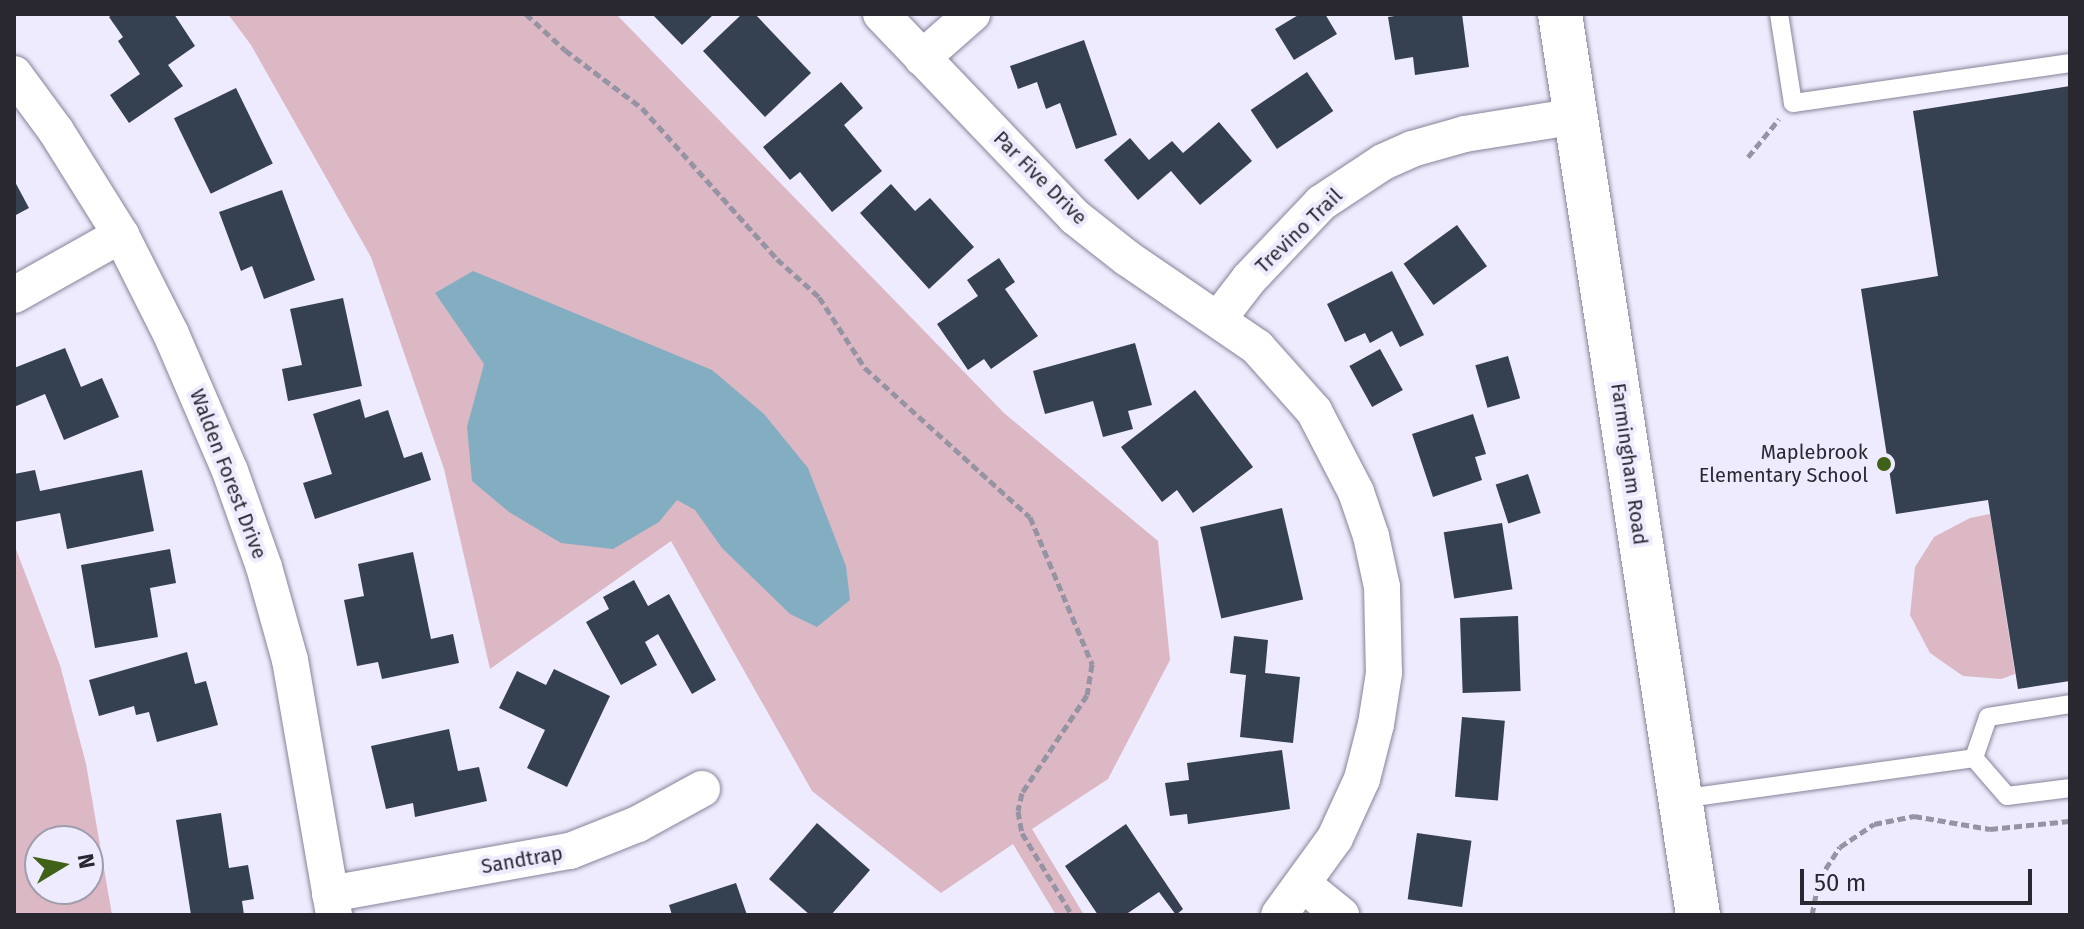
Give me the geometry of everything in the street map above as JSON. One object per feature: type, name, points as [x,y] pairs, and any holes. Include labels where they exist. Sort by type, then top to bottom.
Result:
[{"type":"street","name":"Par Five Drive","points":[[881,14],[1075,217],[1127,258],[1219,318],[1257,347],[1314,411],[1356,492],[1371,536],[1382,587],[1384,673],[1362,779],[1335,838],[1304,885],[1279,915]]},
{"type":"street","points":[[922,58],[972,14]]},
{"type":"street","name":"Farmingham Road","points":[[1560,14],[1698,915]]},
{"type":"street","name":"Walden Forest Drive","points":[[14,74],[56,131],[121,235],[171,334],[230,471],[264,567],[290,660],[332,905]]},
{"type":"street","name":"Trevino Trail","points":[[1219,318],[1249,279],[1321,203],[1383,162],[1412,149],[1465,134],[1578,116]]},
{"type":"street","points":[[14,295],[121,235]]},
{"type":"street","name":"Sandtrap","points":[[332,905],[570,851],[638,824],[702,789]]},
{"type":"street","points":[[1304,885],[1341,915]]},
{"type":"lane","points":[[1779,14],[1793,103],[2070,63]]},
{"type":"lane","points":[[1974,758],[1988,717],[2070,704]]},
{"type":"lane","points":[[1680,799],[1974,758]]},
{"type":"lane","points":[[1974,758],[2007,796],[2070,788]]},
{"type":"path","points":[[526,14],[565,50],[642,108],[777,259],[819,297],[865,368],[1030,517],[1092,664],[1087,695],[1022,793],[1018,811],[1022,833],[1072,915]]},
{"type":"path","points":[[1748,157],[1793,103]]},
{"type":"path","points":[[1812,915],[1819,879],[1840,847],[1874,824],[1914,816],[1990,829],[2070,821]]},
{"type":"shaded area","points":[[228,14],[616,14],[1004,413],[1158,541],[1170,660],[1108,779],[1032,829],[1084,915],[1056,915],[1013,844],[941,893],[812,791],[671,541],[490,669],[444,469],[371,257],[251,45]]},
{"type":"shaded area","points":[[1990,514],[2015,674],[2001,679],[1963,676],[1930,653],[1910,615],[1915,567],[1934,537],[1970,518]]},
{"type":"shaded area","points":[[14,544],[60,665],[86,764],[97,825],[24,825],[24,905],[104,905],[104,869],[112,915],[14,915]]},
{"type":"water","points":[[473,271],[712,370],[764,414],[808,468],[846,566],[850,600],[817,627],[790,614],[722,548],[695,510],[677,500],[659,522],[613,549],[561,543],[509,512],[472,481],[467,427],[484,364],[435,293]]},
{"type":"building","points":[[113,14],[174,14],[195,46],[168,65],[183,86],[129,123],[110,95],[140,74],[118,41],[123,37],[109,17]]},
{"type":"building","points":[[652,14],[714,14],[682,45]]},
{"type":"building","points":[[742,14],[755,14],[811,73],[765,117],[703,51]]},
{"type":"building","points":[[1300,14],[1325,14],[1337,34],[1294,60],[1275,29]]},
{"type":"building","points":[[1462,14],[1469,67],[1415,75],[1413,57],[1395,60],[1388,17]]},
{"type":"building","points":[[1084,40],[1117,135],[1076,149],[1060,103],[1046,109],[1037,82],[1018,89],[1010,66]]},
{"type":"building","points":[[1307,72],[1333,111],[1277,149],[1251,110]]},
{"type":"building","points":[[841,82],[863,108],[844,125],[882,171],[832,212],[800,172],[790,180],[763,147]]},
{"type":"building","points":[[2070,86],[2070,681],[2018,689],[1988,500],[1896,514],[1861,289],[1938,276],[1913,111]]},
{"type":"building","points":[[236,88],[273,163],[211,194],[174,118]]},
{"type":"building","points":[[1219,122],[1252,161],[1200,205],[1171,171],[1138,200],[1104,160],[1130,138],[1149,160],[1172,141],[1183,153]]},
{"type":"building","points":[[14,180],[29,208],[14,216]]},
{"type":"building","points":[[891,184],[915,211],[930,198],[974,247],[929,289],[860,213]]},
{"type":"building","points":[[282,190],[315,280],[264,299],[252,266],[241,271],[219,212]]},
{"type":"building","points":[[1457,225],[1487,266],[1434,305],[1404,264]]},
{"type":"building","points":[[999,258],[1015,282],[1005,289],[1038,336],[991,369],[984,359],[968,370],[937,324],[978,296],[967,280]]},
{"type":"building","points":[[1392,271],[1424,335],[1400,347],[1392,331],[1370,343],[1365,333],[1345,342],[1327,304]]},
{"type":"building","points":[[343,298],[362,386],[288,401],[282,369],[302,365],[290,309]]},
{"type":"building","points":[[1135,343],[1152,405],[1128,411],[1133,429],[1103,437],[1093,401],[1045,414],[1033,371]]},
{"type":"building","points":[[65,348],[81,387],[102,378],[119,417],[64,440],[45,394],[14,407],[14,368]]},
{"type":"building","points":[[1380,349],[1403,390],[1372,407],[1349,366]]},
{"type":"building","points":[[1508,356],[1520,398],[1487,408],[1475,365]]},
{"type":"building","points":[[1195,390],[1253,467],[1193,513],[1177,490],[1162,502],[1121,447]]},
{"type":"building","points":[[360,399],[365,418],[388,410],[404,458],[422,452],[431,480],[315,519],[303,483],[332,474],[313,414]]},
{"type":"building","points":[[1473,414],[1486,454],[1475,457],[1482,480],[1433,497],[1412,434]]},
{"type":"building","points":[[35,470],[40,491],[142,470],[154,531],[67,549],[60,513],[14,522],[14,474]]},
{"type":"building","points":[[1528,474],[1541,513],[1508,523],[1496,485]]},
{"type":"building","points":[[1282,508],[1303,600],[1221,618],[1200,527]]},
{"type":"building","points":[[1502,523],[1512,589],[1454,598],[1444,532]]},
{"type":"building","points":[[170,549],[176,583],[150,588],[158,637],[95,648],[81,565]]},
{"type":"building","points":[[413,552],[431,639],[453,634],[459,663],[382,679],[378,662],[357,666],[344,600],[364,596],[358,564]]},
{"type":"building","points":[[634,580],[648,606],[669,594],[716,680],[692,694],[658,634],[645,642],[657,665],[621,685],[586,622],[609,609],[603,597]]},
{"type":"building","points":[[1518,616],[1521,691],[1463,693],[1460,618]]},
{"type":"building","points":[[1234,636],[1268,640],[1265,673],[1300,677],[1293,743],[1240,737],[1246,675],[1230,673]]},
{"type":"building","points":[[187,652],[195,684],[206,681],[218,725],[157,742],[149,712],[136,715],[134,706],[99,716],[89,680]]},
{"type":"building","points":[[554,669],[610,696],[567,787],[527,768],[545,730],[499,708],[517,671],[546,685]]},
{"type":"building","points":[[1462,717],[1505,721],[1498,800],[1455,797]]},
{"type":"building","points":[[449,729],[458,771],[479,767],[487,801],[415,817],[413,803],[386,809],[371,746]]},
{"type":"building","points":[[1282,750],[1290,809],[1188,824],[1187,814],[1170,816],[1165,783],[1189,780],[1187,763]]},
{"type":"building","points":[[221,813],[229,868],[248,865],[254,899],[242,901],[244,915],[191,915],[176,820]]},
{"type":"building","points":[[817,823],[870,870],[831,915],[810,915],[769,879]]},
{"type":"building","points":[[1126,824],[1183,909],[1176,915],[1159,892],[1125,915],[1098,915],[1065,866]]},
{"type":"building","points":[[1417,833],[1471,841],[1462,907],[1408,899]]},
{"type":"building","points":[[736,883],[747,915],[672,915],[669,905]]},
{"type":"place","name":"Maplebrook Elementary School","points":[[1884,464]]}]
